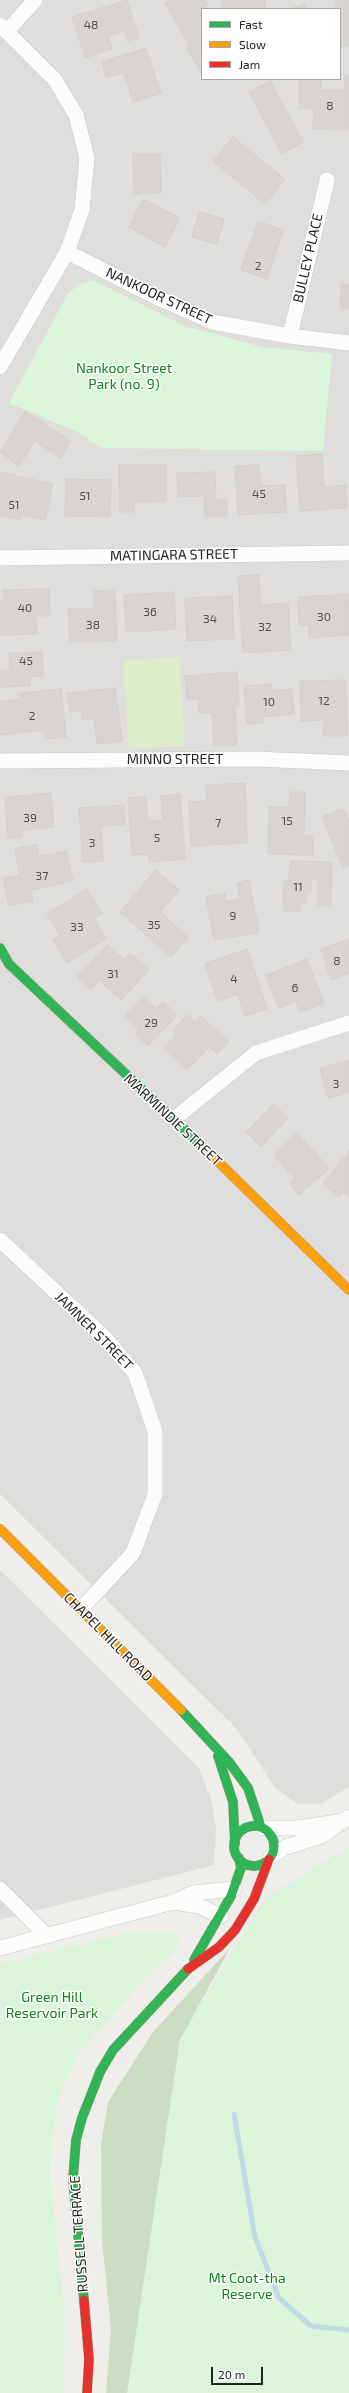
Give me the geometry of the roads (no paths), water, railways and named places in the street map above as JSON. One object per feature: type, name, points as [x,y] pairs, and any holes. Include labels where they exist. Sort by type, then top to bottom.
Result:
[{"type":"main road","name":"MARMINDIE STREET","points":[[0,948],[9,964],[174,1119],[349,1290]]},
{"type":"main road","name":"CHAPEL HILL ROAD","points":[[0,1529],[200,1728],[243,1779],[262,1827]]},
{"type":"main road","name":"CHAPEL HILL ROAD","points":[[215,1746],[231,1795],[235,1820],[235,1844]]},
{"type":"main road","points":[[252,1826],[262,1827],[271,1834],[274,1840],[274,1847],[270,1858],[262,1864],[253,1865],[239,1858],[235,1844],[242,1830],[252,1826]]},
{"type":"main road","name":"RUSSELL TERRACE","points":[[87,2393],[89,2359],[73,2179],[78,2132],[90,2096],[113,2050],[188,1969],[228,1915],[234,1889],[242,1868],[239,1858]]},
{"type":"main road","name":"RUSSELL TERRACE","points":[[188,1969],[215,1950],[229,1936],[248,1911],[258,1892],[270,1858]]},
{"type":"main road","points":[[228,1915],[244,1908],[258,1892]]},
{"type":"street","points":[[0,366],[67,252],[82,210],[87,158],[76,115],[55,80],[4,28],[35,0]]},
{"type":"street","name":"BULLEY PLACE","points":[[290,336],[327,180]]},
{"type":"street","name":"NANKOOR STREET","points":[[67,252],[160,299],[212,322],[290,336],[349,343]]},
{"type":"street","name":"MATINGARA STREET","points":[[0,558],[349,553]]},
{"type":"street","name":"MINNO STREET","points":[[0,761],[255,759],[349,763]]},
{"type":"street","points":[[174,1119],[256,1053],[349,1022]]},
{"type":"street","name":"JAMNER STREET","points":[[0,1240],[104,1337],[135,1373],[155,1431],[155,1494],[133,1553],[80,1609]]},
{"type":"street","points":[[262,1827],[297,1828],[345,1820]]},
{"type":"street","points":[[270,1858],[286,1847],[321,1836],[345,1820]]},
{"type":"street","points":[[0,1888],[47,1936]]},
{"type":"street","points":[[0,1948],[173,1902],[197,1892],[234,1889]]},
{"type":"street","points":[[173,1902],[199,1906],[228,1915]]},
{"type":"waterway","points":[[234,2114],[255,2237],[279,2298],[311,2326],[349,2330]]},
{"type":"park label","name":"Nankoor Street Park (no. 9)","points":[[124,376]]},
{"type":"park label","name":"Green Hill Reservoir Park","points":[[52,2006]]},
{"type":"park label","name":"Mt Coot-tha Reserve","points":[[247,2286]]}]
